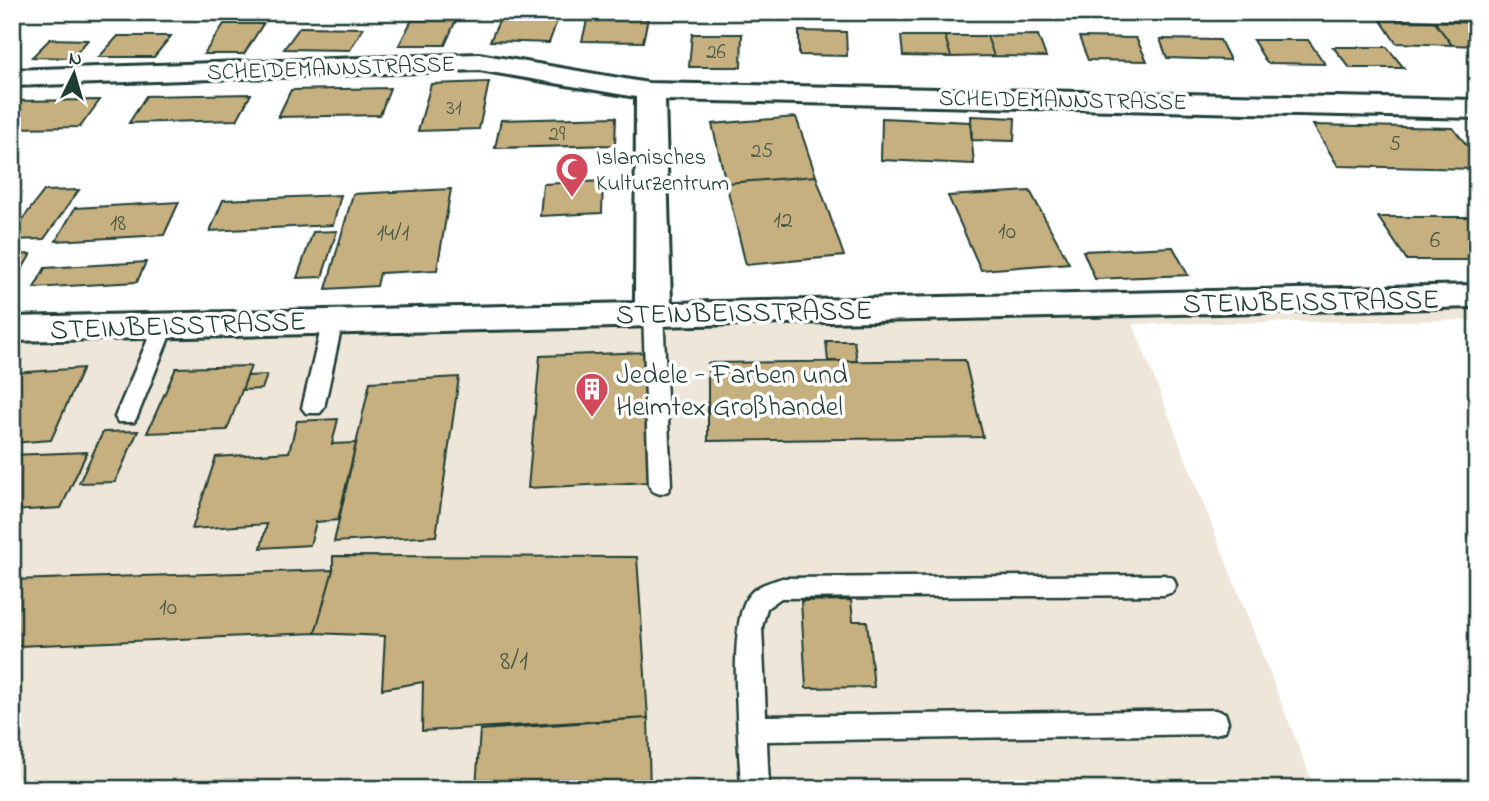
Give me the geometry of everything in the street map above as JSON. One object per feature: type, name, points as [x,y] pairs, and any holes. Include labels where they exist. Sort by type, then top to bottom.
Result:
[{"type":"street","name":"SCHEIDEMANNSTRASSE","points":[[12,78],[479,62],[648,91],[1477,109]]},
{"type":"street","points":[[648,91],[652,105],[653,312]]},
{"type":"street","name":"STEINBEISSTRASSE","points":[[12,329],[653,312],[1477,296]]},
{"type":"lane","points":[[653,312],[660,485]]},
{"type":"lane","points":[[313,408],[333,320]]},
{"type":"lane","points":[[126,417],[164,325]]},
{"type":"lane","points":[[755,789],[750,618],[751,609],[759,598],[769,591],[782,588],[1164,585]]},
{"type":"lane","points":[[754,729],[1215,722]]},
{"type":"shaded area","points":[[1477,304],[1477,320],[1133,324],[1315,789],[12,789],[12,341],[448,320]]},
{"type":"building","points":[[588,17],[648,18],[643,42],[582,41]]},
{"type":"building","points":[[500,19],[557,21],[549,43],[490,41]]},
{"type":"building","points":[[1380,19],[1434,21],[1452,45],[1396,43]]},
{"type":"building","points":[[412,20],[456,20],[445,45],[399,45]]},
{"type":"building","points":[[1434,21],[1477,23],[1477,46],[1452,45]]},
{"type":"building","points":[[224,24],[263,24],[244,54],[204,54]]},
{"type":"building","points":[[300,27],[363,28],[350,50],[284,49]]},
{"type":"building","points":[[799,31],[846,32],[847,56],[799,55]]},
{"type":"building","points":[[692,34],[742,34],[741,67],[689,67]]},
{"type":"building","points":[[1038,35],[1046,57],[994,56],[987,36]]},
{"type":"building","points":[[118,36],[171,36],[154,57],[99,57]]},
{"type":"building","points":[[901,36],[945,36],[951,57],[903,56]]},
{"type":"building","points":[[945,36],[987,36],[994,56],[951,57]]},
{"type":"building","points":[[1079,37],[1136,38],[1147,61],[1088,60]]},
{"type":"building","points":[[50,39],[88,40],[72,58],[32,57]]},
{"type":"building","points":[[1160,39],[1220,40],[1230,60],[1167,58]]},
{"type":"building","points":[[1253,40],[1308,40],[1325,64],[1267,63]]},
{"type":"building","points":[[1333,47],[1387,47],[1404,68],[1350,68]]},
{"type":"building","points":[[489,82],[479,129],[418,131],[431,84]]},
{"type":"building","points":[[390,88],[380,115],[278,117],[291,90]]},
{"type":"building","points":[[251,94],[237,120],[129,123],[146,96]]},
{"type":"building","points":[[100,100],[80,127],[12,128],[12,101]]},
{"type":"building","points":[[971,116],[1015,118],[1014,141],[972,140]]},
{"type":"building","points":[[616,117],[615,145],[495,148],[501,120]]},
{"type":"building","points":[[796,117],[816,176],[726,183],[712,124]]},
{"type":"building","points":[[882,118],[970,122],[974,164],[881,160]]},
{"type":"building","points":[[1313,125],[1453,128],[1477,158],[1477,169],[1338,166]]},
{"type":"building","points":[[816,176],[844,256],[746,265],[726,183]]},
{"type":"building","name":"Islamisches Kulturzentrum","points":[[603,181],[602,213],[540,216],[543,184]]},
{"type":"building","points":[[451,189],[437,270],[380,273],[377,286],[326,289],[353,194]]},
{"type":"building","points":[[79,190],[44,239],[12,240],[12,233],[44,191]]},
{"type":"building","points":[[1030,191],[1069,263],[981,270],[948,196]]},
{"type":"building","points":[[341,195],[333,225],[210,231],[223,200]]},
{"type":"building","points":[[179,202],[164,235],[56,241],[75,208]]},
{"type":"building","points":[[1378,217],[1477,217],[1477,260],[1407,260]]},
{"type":"building","points":[[337,231],[322,277],[297,278],[313,232]]},
{"type":"building","points":[[1173,247],[1188,275],[1095,279],[1083,251]]},
{"type":"building","points":[[31,254],[12,286],[12,255]]},
{"type":"building","points":[[146,262],[137,282],[34,288],[45,268]]},
{"type":"building","points":[[826,341],[854,341],[857,361],[828,361]]},
{"type":"building","name":"Jedele - Farben und Heimtex Großhandel","points":[[649,352],[650,482],[528,488],[540,356]]},
{"type":"building","points":[[965,360],[983,437],[708,441],[708,363]]},
{"type":"building","points":[[251,366],[227,430],[147,433],[176,368]]},
{"type":"building","points":[[83,368],[51,440],[12,443],[14,373]]},
{"type":"building","points":[[267,375],[262,389],[242,390],[247,376]]},
{"type":"building","points":[[459,377],[436,536],[334,542],[370,382]]},
{"type":"building","points":[[338,419],[332,444],[356,443],[338,520],[316,522],[310,545],[261,548],[267,524],[192,529],[216,457],[289,452],[297,421]]},
{"type":"building","points":[[138,431],[115,482],[79,483],[103,432]]},
{"type":"building","points":[[87,452],[61,508],[12,511],[12,455]]},
{"type":"building","points":[[333,556],[637,557],[648,718],[422,731],[423,682],[382,689],[385,636],[315,633],[333,570]]},
{"type":"building","points":[[333,570],[315,633],[18,646],[12,655],[12,580]]},
{"type":"building","points":[[851,600],[853,621],[867,621],[874,687],[806,688],[801,601]]},
{"type":"building","points":[[648,718],[650,789],[468,789],[476,788],[480,730]]},
{"type":"place","name":"Islamisches Kulturzentrum","points":[[572,199]]},
{"type":"place","name":"Jedele - Farben und Heimtex Großhandel","points":[[592,419]]}]
